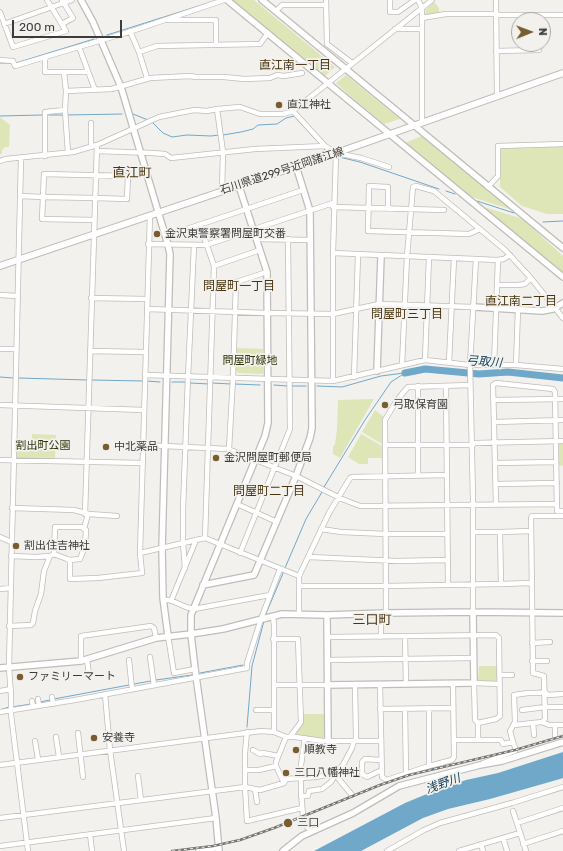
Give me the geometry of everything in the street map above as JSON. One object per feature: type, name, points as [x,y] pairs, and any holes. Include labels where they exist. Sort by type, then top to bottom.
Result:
[{"type":"main road","name":"石川県道299号近岡諸江線","points":[[0,266],[222,190],[239,186],[336,153],[563,73]]},
{"type":"street","points":[[0,12],[13,48],[66,31],[47,0]]},
{"type":"street","points":[[4,24],[72,0]]},
{"type":"street","points":[[81,0],[93,22],[121,87],[166,236],[170,254],[162,549],[164,600],[174,673],[195,670]]},
{"type":"street","points":[[0,60],[13,61],[15,66],[226,0],[328,82],[563,277]]},
{"type":"street","points":[[262,0],[563,248]]},
{"type":"street","points":[[390,0],[390,12],[398,12],[417,0],[422,8],[422,123]]},
{"type":"street","points":[[0,161],[6,159],[68,153],[91,147],[159,117],[194,110],[207,111],[240,107],[260,114],[284,114],[293,111],[432,0]]},
{"type":"street","points":[[496,0],[497,97]]},
{"type":"street","points":[[62,24],[73,18],[63,2]]},
{"type":"street","points":[[276,11],[282,5],[326,3],[327,44],[352,63]]},
{"type":"street","points":[[422,18],[446,14],[563,15]]},
{"type":"street","points":[[163,20],[216,20],[216,45]]},
{"type":"street","points":[[395,29],[422,30]]},
{"type":"street","points":[[130,31],[139,52],[147,78]]},
{"type":"street","points":[[139,52],[156,46],[260,44],[268,34]]},
{"type":"street","points":[[78,47],[95,90]]},
{"type":"street","points":[[496,51],[511,51]]},
{"type":"street","points":[[45,57],[45,72],[88,72]]},
{"type":"street","points":[[64,72],[68,153]]},
{"type":"street","points":[[66,91],[112,89],[147,78],[190,76],[250,79],[270,78],[277,75],[284,76],[302,73]]},
{"type":"street","points":[[217,109],[223,152],[222,190]]},
{"type":"street","points":[[293,111],[322,147]]},
{"type":"street","points":[[45,156],[45,112],[65,113]]},
{"type":"street","points":[[91,123],[91,147]]},
{"type":"street","points":[[488,187],[498,176],[498,146],[563,144]]},
{"type":"street","points":[[12,556],[36,558],[52,555],[70,560],[80,559],[85,546],[86,530],[84,529],[87,514],[91,298],[97,145]]},
{"type":"street","points":[[97,151],[165,154],[171,158],[223,152],[278,148],[322,147],[336,153],[361,158],[389,167]]},
{"type":"street","points":[[333,381],[333,205],[336,153]]},
{"type":"street","points":[[21,158],[9,667],[16,762],[28,851]]},
{"type":"street","points":[[203,585],[254,576],[278,522],[310,438],[312,428],[312,380],[310,211],[296,166]]},
{"type":"street","points":[[20,196],[43,197],[127,199],[128,176],[44,174],[43,197],[42,219],[94,220]]},
{"type":"street","points":[[198,851],[219,850],[216,818],[195,670],[191,634],[191,615],[265,436],[268,423],[266,313],[267,272],[239,186]]},
{"type":"street","points":[[388,209],[388,187],[370,186],[368,231],[469,234],[480,229]]},
{"type":"street","points":[[402,365],[407,256],[413,187],[416,186],[434,191],[510,255],[556,307],[563,318]]},
{"type":"street","points":[[166,236],[303,190]]},
{"type":"street","points":[[148,244],[206,245],[333,205],[388,209],[444,210]]},
{"type":"street","points":[[70,560],[70,579],[121,576],[142,573],[140,553],[150,215]]},
{"type":"street","points":[[200,225],[214,266],[212,290],[205,538]]},
{"type":"street","points":[[257,239],[310,240]]},
{"type":"street","points":[[240,553],[290,429],[288,239]]},
{"type":"street","points":[[185,568],[182,543],[194,245]]},
{"type":"street","points":[[214,266],[260,250]]},
{"type":"street","points":[[333,253],[498,260],[504,259],[510,255]]},
{"type":"street","points":[[354,377],[358,255]]},
{"type":"street","points":[[377,371],[381,256]]},
{"type":"street","points":[[425,360],[429,257]]},
{"type":"street","points":[[449,362],[454,258]]},
{"type":"street","points":[[476,259],[470,383],[474,505],[474,683],[475,720],[478,723],[478,740]]},
{"type":"street","points":[[494,365],[498,260]]},
{"type":"street","points":[[212,290],[267,272]]},
{"type":"street","points":[[497,285],[518,286],[525,284],[531,278]]},
{"type":"street","points":[[229,449],[236,282]]},
{"type":"street","points":[[0,295],[17,296]]},
{"type":"street","points":[[91,298],[147,299]]},
{"type":"street","points":[[147,309],[333,314],[379,304],[542,311],[556,307],[563,303]]},
{"type":"street","points":[[516,365],[518,310]]},
{"type":"street","points":[[0,349],[16,349]]},
{"type":"street","points":[[90,351],[146,352]]},
{"type":"street","points":[[145,379],[167,376],[188,381],[233,382],[267,379],[333,381],[425,360],[470,366],[516,365],[563,369]]},
{"type":"street","points":[[381,636],[381,619],[386,613],[385,420],[390,410],[408,387],[446,386],[470,383]]},
{"type":"street","points":[[496,505],[493,385],[496,383],[553,388],[555,392],[556,420],[557,511],[563,511]]},
{"type":"street","points":[[418,386],[418,476]]},
{"type":"street","points":[[446,386],[446,506],[448,585]]},
{"type":"street","points":[[494,400],[563,399]]},
{"type":"street","points":[[0,405],[144,410]]},
{"type":"street","points":[[494,422],[563,420]]},
{"type":"street","points":[[385,445],[446,446],[473,445],[475,443],[495,442],[563,441]]},
{"type":"street","points":[[143,445],[229,449],[296,476],[360,506],[557,504]]},
{"type":"street","points":[[0,460],[143,463]]},
{"type":"street","points":[[496,463],[556,462]]},
{"type":"street","points":[[556,468],[563,468]]},
{"type":"street","points":[[299,614],[299,576],[321,529],[350,478],[446,476]]},
{"type":"street","points":[[496,484],[557,483]]},
{"type":"street","points":[[237,504],[278,522]]},
{"type":"street","points":[[12,508],[74,510],[87,514],[116,516]]},
{"type":"street","points":[[542,722],[545,719],[544,676],[532,674],[531,518],[532,516],[563,516]]},
{"type":"street","points":[[9,626],[31,625],[33,623],[35,611],[41,594],[44,571],[52,555],[55,527],[82,527],[84,529]]},
{"type":"street","points":[[321,529],[341,532],[386,534],[447,534]]},
{"type":"street","points":[[473,532],[531,531]]},
{"type":"street","points":[[500,532],[501,584]]},
{"type":"street","points":[[0,537],[11,542]]},
{"type":"street","points":[[140,553],[205,538],[261,562],[299,576]]},
{"type":"street","points":[[171,601],[196,540]]},
{"type":"street","points":[[309,557],[386,561],[448,560]]},
{"type":"street","points":[[0,712],[11,708],[32,704],[105,694],[132,686],[153,682],[196,677],[247,668],[247,662],[266,618],[270,595],[283,570]]},
{"type":"street","points":[[299,586],[531,584]]},
{"type":"street","points":[[0,590],[10,588]]},
{"type":"street","points":[[164,600],[194,609],[270,595]]},
{"type":"street","points":[[0,668],[84,660],[156,638],[223,629],[282,614],[327,615],[473,612],[563,613]]},
{"type":"street","points":[[327,615],[328,741]]},
{"type":"street","points":[[266,618],[274,626],[274,732]]},
{"type":"street","points":[[89,674],[84,660],[81,636],[152,626],[154,628],[156,638]]},
{"type":"street","points":[[327,636],[496,635],[499,638],[500,716],[496,719],[478,723]]},
{"type":"street","points":[[405,636],[406,684]]},
{"type":"street","points":[[273,639],[298,639],[301,722],[288,737],[278,756],[276,766],[284,783]]},
{"type":"street","points":[[532,643],[550,642]]},
{"type":"street","points":[[150,657],[153,682]]},
{"type":"street","points":[[327,660],[474,658]]},
{"type":"street","points":[[129,660],[132,686]]},
{"type":"street","points":[[532,662],[547,661]]},
{"type":"street","points":[[499,675],[512,675]]},
{"type":"street","points":[[380,684],[382,777],[387,780],[452,760],[454,757],[453,683]]},
{"type":"street","points":[[274,684],[499,684]]},
{"type":"street","points":[[301,796],[308,796],[309,791],[322,789],[331,782],[343,765],[352,748],[355,741],[355,684]]},
{"type":"street","points":[[0,691],[11,689]]},
{"type":"street","points":[[480,765],[483,762],[515,751],[510,731],[515,722],[514,695],[528,692],[545,692],[548,695],[563,694]]},
{"type":"street","points":[[105,694],[110,750],[124,851]]},
{"type":"street","points":[[522,710],[545,707],[563,707]]},
{"type":"street","points":[[380,709],[453,708]]},
{"type":"street","points":[[405,709],[406,773]]},
{"type":"street","points":[[429,709],[429,766]]},
{"type":"street","points":[[256,710],[274,710]]},
{"type":"street","points":[[514,725],[542,722],[549,726],[563,725]]},
{"type":"street","points":[[533,723],[534,735]]},
{"type":"street","points":[[555,725],[555,736]]},
{"type":"street","points":[[0,764],[261,731],[274,732],[288,737],[328,741],[381,741]]},
{"type":"street","points":[[247,732],[245,753],[247,821],[302,808]]},
{"type":"street","points":[[78,733],[83,777]]},
{"type":"street","points":[[56,737],[59,757]]},
{"type":"street","points":[[305,738],[301,765],[301,796],[305,822],[307,827],[312,831]]},
{"type":"street","points":[[454,740],[501,740],[503,744],[513,742]]},
{"type":"street","points":[[35,741],[38,760]]},
{"type":"street","points":[[283,851],[302,836],[353,813],[399,786],[520,756],[563,742]]},
{"type":"street","points":[[253,750],[260,754],[263,753],[278,756]]},
{"type":"street","points":[[381,760],[365,759],[362,762],[362,774],[367,778],[382,770]]},
{"type":"street","points":[[245,770],[259,770],[276,766]]},
{"type":"street","points":[[0,818],[245,787],[260,790],[284,783],[286,779],[316,777],[336,773]]},
{"type":"street","points":[[336,773],[337,777],[352,795]]},
{"type":"street","points":[[138,776],[141,800]]},
{"type":"street","points":[[387,851],[424,830],[440,823],[563,788]]},
{"type":"street","points":[[255,789],[257,802]]},
{"type":"street","points":[[517,823],[563,808]]},
{"type":"street","points":[[513,811],[526,851]]},
{"type":"street","points":[[0,846],[216,818]]},
{"type":"street","points":[[523,844],[563,831]]},
{"type":"street","points":[[459,851],[520,833]]},
{"type":"street","points":[[90,834],[92,851]]},
{"type":"street","points":[[503,838],[507,851]]},
{"type":"street","points":[[481,844],[483,851]]},
{"type":"green space","points":[[232,0],[254,0],[335,67],[325,76]]},
{"type":"green space","points":[[434,2],[439,8],[439,13],[427,16],[425,15],[426,9]]},
{"type":"green space","points":[[346,75],[400,119],[384,124],[336,83]]},
{"type":"green space","points":[[0,117],[10,125],[9,147],[5,147],[2,150],[2,154],[0,154]]},
{"type":"green space","points":[[422,136],[512,210],[469,196],[405,143]]},
{"type":"green space","points":[[563,142],[563,214],[547,214],[522,206],[500,187],[501,143]]},
{"type":"green space","points":[[481,206],[523,219],[563,256],[563,274]]},
{"type":"green space","name":"問屋町緑地","points":[[237,348],[263,349],[262,374],[238,373],[236,371]]},
{"type":"green space","points":[[374,399],[340,458],[333,454],[337,430],[338,400]]},
{"type":"green space","points":[[375,410],[384,417],[382,420],[382,444],[362,432]]},
{"type":"green space","name":"割出町公園","points":[[32,434],[56,435],[55,458],[17,457],[15,455],[16,440],[32,441]]},
{"type":"green space","points":[[361,434],[382,446],[382,458],[368,458],[368,464],[359,464],[348,457]]},
{"type":"green space","points":[[558,443],[563,443],[563,466],[559,465],[558,463]]},
{"type":"green space","points":[[479,666],[498,666],[498,680],[480,681],[478,679]]},
{"type":"green space","points":[[303,714],[326,714],[326,738],[295,736],[294,733],[303,723]]},
{"type":"water","points":[[563,752],[563,778],[490,799],[448,809],[423,818],[361,851],[314,851],[405,803],[434,791],[466,780],[498,773]]},
{"type":"waterway","points":[[107,35],[205,4]]},
{"type":"waterway","points":[[16,63],[94,39]]},
{"type":"waterway","points":[[0,63],[11,63]]},
{"type":"waterway","points":[[67,115],[122,114]]},
{"type":"waterway","points":[[133,114],[148,120]]},
{"type":"waterway","points":[[0,116],[42,115]]},
{"type":"waterway","points":[[49,115],[64,115]]},
{"type":"waterway","points":[[223,135],[253,129],[258,125],[277,124],[286,118],[294,116],[320,144]]},
{"type":"waterway","points":[[152,122],[163,133],[172,137],[187,135],[219,135]]},
{"type":"waterway","points":[[323,148],[326,151]]},
{"type":"waterway","points":[[339,157],[360,162],[439,189]]},
{"type":"waterway","points":[[446,191],[455,194]]},
{"type":"waterway","points":[[477,201],[514,213]]},
{"type":"waterway","points":[[543,222],[563,221]]},
{"type":"waterway","name":"弓取川","points":[[405,373],[425,369],[479,374],[508,372],[563,378]]},
{"type":"waterway","points":[[317,386],[342,387],[381,376],[404,373]]},
{"type":"waterway","points":[[324,487],[365,420],[391,382],[405,373]]},
{"type":"waterway","points":[[0,377],[13,378]]},
{"type":"waterway","points":[[19,378],[87,380]]},
{"type":"waterway","points":[[91,380],[143,381]]},
{"type":"waterway","points":[[147,381],[160,382]]},
{"type":"waterway","points":[[172,382],[187,382]]},
{"type":"waterway","points":[[190,383],[209,384]]},
{"type":"waterway","points":[[212,383],[231,384]]},
{"type":"waterway","points":[[234,384],[260,385]]},
{"type":"waterway","points":[[274,385],[287,386]]},
{"type":"waterway","points":[[291,386],[306,386]]},
{"type":"waterway","points":[[285,568],[306,519],[322,492]]},
{"type":"waterway","points":[[265,616],[284,571]]},
{"type":"waterway","points":[[247,727],[252,666],[264,621]]},
{"type":"waterway","points":[[200,673],[243,665]]},
{"type":"waterway","points":[[156,680],[192,675]]},
{"type":"waterway","points":[[134,684],[151,681]]},
{"type":"waterway","points":[[54,699],[129,685]]},
{"type":"waterway","points":[[40,702],[50,700]]},
{"type":"waterway","points":[[12,707],[31,704]]},
{"type":"waterway","points":[[0,710],[9,707]]},
{"type":"railway","points":[[172,851],[213,846],[240,840],[409,775],[515,750],[563,736]]},
{"type":"place","name":"直江神社","points":[[279,105]]},
{"type":"place","name":"金沢東警察署問屋町交番","points":[[157,234]]},
{"type":"place","name":"弓取保育園","points":[[385,405]]},
{"type":"place","name":"中北薬品","points":[[106,447]]},
{"type":"place","name":"金沢問屋町郵便局","points":[[216,458]]},
{"type":"place","name":"割出住吉神社","points":[[16,546]]},
{"type":"place","name":"ファミリーマート","points":[[20,677]]},
{"type":"place","name":"安養寺","points":[[94,738]]},
{"type":"place","name":"順教寺","points":[[296,750]]},
{"type":"place","name":"三口八幡神社","points":[[286,773]]},
{"type":"place","name":"三口","points":[[288,823]]},
{"type":"district","name":"直江南一丁目","points":[[295,66]]},
{"type":"district","name":"直江町","points":[[132,173]]},
{"type":"district","name":"問屋町一丁目","points":[[239,287]]},
{"type":"district","name":"直江南二丁目","points":[[521,302]]},
{"type":"district","name":"問屋町三丁目","points":[[407,315]]},
{"type":"district","name":"問屋町二丁目","points":[[269,492]]},
{"type":"district","name":"三口町","points":[[372,620]]},
{"type":"water label","name":"浅野川","points":[[443,784]]}]
